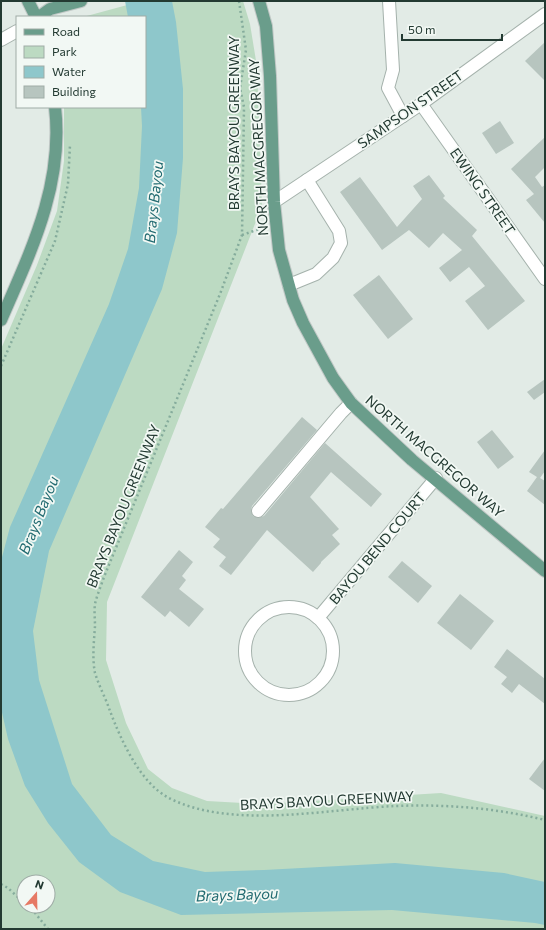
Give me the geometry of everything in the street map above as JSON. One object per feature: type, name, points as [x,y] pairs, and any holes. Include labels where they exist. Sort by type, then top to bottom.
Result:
[{"type":"main road","points":[[28,1],[36,16]]},
{"type":"main road","points":[[40,16],[50,9],[82,1]]},
{"type":"main road","name":"NORTH MACGREGOR WAY","points":[[259,1],[266,26],[274,202],[279,250],[293,300],[316,350],[333,378],[351,403],[385,435],[545,571]]},
{"type":"main road","points":[[1,320],[33,247],[43,219],[51,186],[54,162],[55,108]]},
{"type":"street","points":[[389,1],[393,70],[388,88],[403,116]]},
{"type":"street","name":"SAMPSON STREET","points":[[274,202],[421,104],[545,14]]},
{"type":"street","points":[[1,40],[16,32]]},
{"type":"street","name":"EWING STREET","points":[[421,104],[545,279]]},
{"type":"street","points":[[289,285],[316,274],[333,258],[341,243],[339,231],[307,180]]},
{"type":"street","points":[[258,511],[351,403]]},
{"type":"street","name":"BAYOU BEND COURT","points":[[318,618],[436,478]]},
{"type":"street","points":[[292,607],[306,610],[318,618],[327,628],[332,641],[332,662],[330,669],[323,680],[312,689],[299,694],[285,696],[272,692],[260,685],[251,674],[246,662],[244,648],[248,634],[255,623],[266,614],[278,608],[292,607]]},
{"type":"path","name":"BRAYS BAYOU GREENWAY","points":[[239,1],[246,50],[240,88],[244,107],[242,235],[220,294],[104,577],[95,605],[94,657],[96,675],[117,730],[129,754],[148,781],[168,798],[198,809],[216,813],[261,815],[396,806],[436,806],[481,808],[545,820]]},
{"type":"path","points":[[242,235],[265,227]]},
{"type":"path","points":[[1,884],[16,896]]},
{"type":"path","points":[[36,914],[48,929]]},
{"type":"green space","points":[[142,1],[243,1],[250,24],[257,67],[262,206],[107,602],[106,660],[126,723],[148,769],[172,788],[207,801],[263,804],[441,793],[545,816],[545,929],[1,929],[1,349],[37,265],[57,211],[64,161],[64,108],[146,108],[146,16],[87,16]]},
{"type":"water","name":"Brays Bayou","points":[[125,1],[172,1],[176,22],[183,89],[183,158],[177,233],[162,289],[49,551],[33,631],[39,680],[72,784],[111,835],[153,861],[205,872],[395,863],[504,873],[545,882],[545,925],[392,910],[181,915],[120,892],[79,862],[48,823],[25,786],[8,739],[1,708],[1,561],[10,527],[109,304],[128,249],[139,188],[142,126],[141,108],[146,108],[146,16],[128,16]]},
{"type":"building","points":[[545,42],[545,81],[525,61]]},
{"type":"building","points":[[500,121],[514,143],[496,154],[482,133]]},
{"type":"building","points":[[545,137],[545,167],[535,177],[542,187],[545,185],[545,223],[526,200],[534,194],[511,169]]},
{"type":"building","points":[[429,175],[445,196],[443,198],[477,230],[472,236],[525,301],[488,330],[465,301],[485,286],[469,267],[450,282],[439,268],[462,250],[443,233],[429,248],[409,230],[382,250],[340,192],[360,177],[397,227],[422,199],[413,186]]},
{"type":"building","points":[[379,275],[413,319],[388,339],[353,295]]},
{"type":"building","points":[[545,379],[545,392],[534,400],[527,392]]},
{"type":"building","points":[[302,417],[317,430],[252,506],[251,510],[253,516],[257,518],[264,516],[325,443],[382,494],[371,507],[331,472],[310,497],[339,529],[332,535],[340,544],[313,572],[267,530],[231,575],[219,566],[226,557],[213,547],[220,539],[205,527],[221,508],[223,509]]},
{"type":"building","points":[[492,430],[514,457],[498,469],[477,442]]},
{"type":"building","points":[[545,450],[545,471],[540,478],[545,481],[545,505],[527,491],[537,477],[529,472]]},
{"type":"building","points":[[179,550],[193,562],[182,576],[186,580],[179,589],[204,609],[189,627],[170,611],[165,617],[141,597]]},
{"type":"building","points":[[402,561],[432,586],[418,603],[388,577]]},
{"type":"building","points":[[460,594],[494,621],[471,650],[437,623]]},
{"type":"building","points":[[507,649],[545,679],[545,704],[519,684],[512,693],[501,684],[507,677],[494,667]]},
{"type":"building","points":[[545,758],[545,791],[529,779]]}]
